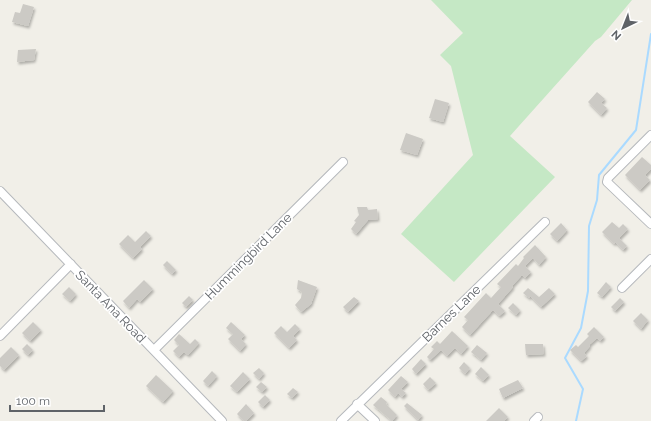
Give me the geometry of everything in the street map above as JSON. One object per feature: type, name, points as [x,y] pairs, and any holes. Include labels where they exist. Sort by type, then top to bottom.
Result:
[{"type":"street","points":[[651,135],[608,178],[607,182],[651,224]]},
{"type":"street","name":"Hummingbird Lane","points":[[154,350],[343,162]]},
{"type":"street","name":"Santa Ana Road","points":[[0,191],[222,421]]},
{"type":"street","name":"Barnes Lane","points":[[341,421],[545,222]]},
{"type":"street","points":[[622,288],[651,259]]},
{"type":"street","points":[[0,336],[71,264]]},
{"type":"street","points":[[357,404],[375,421]]},
{"type":"green space","points":[[431,0],[632,0],[601,37],[595,41],[510,136],[555,177],[454,282],[401,234],[473,155],[451,66],[440,55],[463,33]]},
{"type":"building","points":[[23,4],[34,7],[28,26],[12,22],[15,12],[20,13]]},
{"type":"building","points":[[36,49],[34,60],[17,62],[18,50]]},
{"type":"building","points":[[597,92],[605,99],[601,103],[607,108],[601,115],[588,102]]},
{"type":"building","points":[[435,99],[449,103],[443,122],[429,118]]},
{"type":"building","points":[[406,133],[423,139],[417,155],[400,150]]},
{"type":"building","points":[[642,157],[651,165],[651,169],[645,175],[650,180],[640,190],[625,175]]},
{"type":"building","points":[[357,207],[367,207],[368,210],[377,209],[378,219],[368,220],[356,234],[351,229],[356,222],[354,221],[359,215]]},
{"type":"building","points":[[612,222],[619,228],[623,224],[628,229],[619,238],[627,246],[623,250],[615,242],[614,244],[602,232]]},
{"type":"building","points":[[561,223],[567,230],[557,241],[550,234]]},
{"type":"building","points":[[146,231],[151,236],[140,247],[142,249],[133,258],[119,244],[128,235],[135,242]]},
{"type":"building","points":[[535,245],[546,257],[539,265],[533,258],[525,266],[531,272],[525,278],[522,275],[498,304],[505,311],[499,316],[493,310],[470,335],[462,327],[468,320],[464,317],[486,293],[491,298],[501,287],[497,284],[516,264],[518,266],[524,258],[523,257]]},
{"type":"building","points":[[167,261],[176,270],[172,274],[163,265]]},
{"type":"building","points":[[144,280],[153,289],[140,302],[137,299],[129,308],[123,301]]},
{"type":"building","points":[[298,280],[317,287],[311,304],[301,312],[295,305],[301,298],[302,292],[297,289]]},
{"type":"building","points":[[606,282],[611,287],[602,297],[597,293]]},
{"type":"building","points":[[69,287],[76,294],[70,301],[62,294]]},
{"type":"building","points":[[528,288],[539,297],[549,288],[555,294],[541,307],[530,296],[529,298],[523,293]]},
{"type":"building","points":[[189,296],[193,300],[186,307],[182,303]]},
{"type":"building","points":[[354,297],[359,301],[348,312],[343,307]]},
{"type":"building","points":[[620,298],[624,302],[615,311],[611,307]]},
{"type":"building","points":[[513,303],[520,310],[516,315],[508,308]]},
{"type":"building","points":[[641,313],[648,320],[641,329],[633,321]]},
{"type":"building","points":[[33,322],[41,330],[30,341],[22,333]]},
{"type":"building","points":[[231,322],[245,335],[241,339],[246,344],[240,351],[228,339],[233,334],[226,328]]},
{"type":"building","points":[[295,324],[300,329],[293,336],[297,340],[289,348],[274,333],[281,326],[287,332]]},
{"type":"building","points":[[594,327],[604,337],[600,341],[597,338],[589,345],[590,346],[584,353],[587,356],[581,361],[570,350],[576,345],[578,347],[589,336],[587,334]]},
{"type":"building","points":[[452,331],[468,346],[461,354],[455,348],[447,356],[441,350],[430,360],[427,357],[434,349],[431,347],[437,341],[440,344]]},
{"type":"building","points":[[179,334],[190,344],[195,339],[199,343],[188,355],[184,352],[179,357],[173,351],[179,345],[174,340]]},
{"type":"building","points":[[27,344],[33,350],[28,355],[22,349]]},
{"type":"building","points":[[525,344],[543,344],[544,354],[526,355]]},
{"type":"building","points":[[477,345],[487,353],[481,360],[471,352]]},
{"type":"building","points":[[11,347],[19,355],[4,370],[0,366],[0,358]]},
{"type":"building","points":[[421,359],[426,364],[416,374],[412,369]]},
{"type":"building","points":[[464,362],[470,368],[465,374],[459,368]]},
{"type":"building","points":[[481,367],[489,375],[483,381],[475,374]]},
{"type":"building","points":[[259,368],[264,373],[259,379],[253,373]]},
{"type":"building","points":[[212,371],[217,376],[208,386],[203,381]]},
{"type":"building","points":[[243,372],[250,379],[237,392],[230,386]]},
{"type":"building","points":[[156,375],[173,391],[163,402],[146,386]]},
{"type":"building","points":[[401,376],[408,382],[401,389],[406,393],[402,397],[398,393],[395,397],[388,390]]},
{"type":"building","points":[[430,377],[436,383],[428,390],[423,384]]},
{"type":"building","points":[[518,380],[523,388],[503,398],[499,389]]},
{"type":"building","points":[[261,382],[267,387],[262,392],[256,387]]},
{"type":"building","points":[[293,388],[298,392],[292,398],[287,394]]},
{"type":"building","points":[[265,395],[270,400],[263,407],[258,402]]},
{"type":"building","points":[[381,397],[397,415],[392,421],[373,405]]},
{"type":"building","points":[[407,403],[422,415],[418,420],[404,406]]},
{"type":"building","points":[[246,404],[254,413],[246,421],[244,421],[237,414]]},
{"type":"building","points":[[499,408],[508,417],[504,421],[486,421]]},
{"type":"waterway","points":[[576,421],[583,389],[565,358],[581,328],[588,291],[589,226],[597,200],[599,175],[636,130],[651,34]]}]
